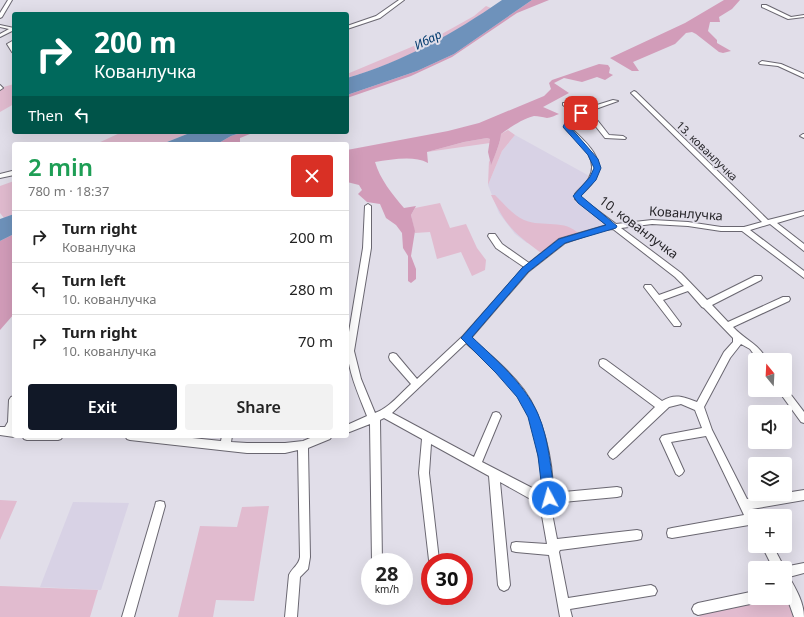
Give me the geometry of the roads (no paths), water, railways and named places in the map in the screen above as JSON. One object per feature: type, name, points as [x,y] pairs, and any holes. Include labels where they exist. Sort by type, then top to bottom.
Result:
[{"type":"street","points":[[0,16],[10,0]]},
{"type":"street","points":[[349,27],[378,17],[402,0]]},
{"type":"street","points":[[764,6],[790,18],[804,16]]},
{"type":"street","points":[[0,26],[12,29]]},
{"type":"street","points":[[0,36],[12,30]]},
{"type":"street","points":[[762,62],[779,65],[804,76]]},
{"type":"street","name":"13. кованлучка","points":[[634,93],[770,222],[804,248]]},
{"type":"street","name":"10. кованлучка","points":[[615,102],[586,110],[568,122],[567,127],[595,160],[597,168],[593,178],[577,196],[578,199],[672,270],[737,337],[753,347],[758,353]]},
{"type":"street","points":[[564,104],[578,115]]},
{"type":"street","points":[[586,110],[607,137],[623,138]]},
{"type":"street","points":[[0,176],[12,173]]},
{"type":"street","points":[[368,206],[367,248],[350,351],[356,379],[377,417],[377,553]]},
{"type":"street","name":"Кованлучка","points":[[349,427],[377,417],[416,384],[466,338],[529,267],[562,241],[613,226],[652,222],[688,224],[722,229],[744,228],[804,213]]},
{"type":"street","points":[[744,228],[804,275]]},
{"type":"street","points":[[492,236],[499,246],[529,267]]},
{"type":"street","points":[[706,305],[758,278]]},
{"type":"street","points":[[648,287],[677,324]]},
{"type":"street","points":[[657,299],[690,287]]},
{"type":"street","points":[[727,326],[786,298]]},
{"type":"street","points":[[699,407],[727,355],[737,343],[737,337]]},
{"type":"street","points":[[466,338],[500,370],[517,389],[533,415],[543,456],[554,548],[566,617]]},
{"type":"street","points":[[393,357],[416,384]]},
{"type":"street","points":[[603,363],[661,406]]},
{"type":"street","points":[[788,397],[804,420]]},
{"type":"street","points":[[614,454],[661,406],[666,403],[681,400],[699,407],[708,431],[748,513]]},
{"type":"street","points":[[476,464],[496,416]]},
{"type":"street","points":[[377,417],[427,437],[548,503],[617,492]]},
{"type":"street","points":[[679,471],[665,439],[708,431]]},
{"type":"street","points":[[427,437],[424,473],[433,553]]},
{"type":"street","points":[[150,438],[225,446],[285,448],[303,445],[322,438]]},
{"type":"street","points":[[225,446],[227,438]]},
{"type":"street","points":[[291,617],[295,575],[304,565],[305,557],[303,445]]},
{"type":"street","points":[[494,474],[504,585]]},
{"type":"street","points":[[744,505],[804,495]]},
{"type":"street","points":[[128,617],[160,506]]},
{"type":"street","points":[[672,533],[748,523]]},
{"type":"street","points":[[516,547],[554,548],[638,535]]},
{"type":"street","points":[[792,571],[804,568]]},
{"type":"street","points":[[564,604],[651,591]]},
{"type":"street","points":[[698,608],[748,599]]},
{"type":"street","points":[[792,600],[800,617]]},
{"type":"water","points":[[502,0],[532,0],[454,54],[417,71],[349,94],[349,77],[408,55],[446,35]]},
{"type":"water","points":[[187,134],[237,134],[220,142],[167,142]]},
{"type":"water","points":[[12,215],[12,235],[0,241],[0,219]]},
{"type":"water label","name":"Ибар","points":[[428,40]]}]
